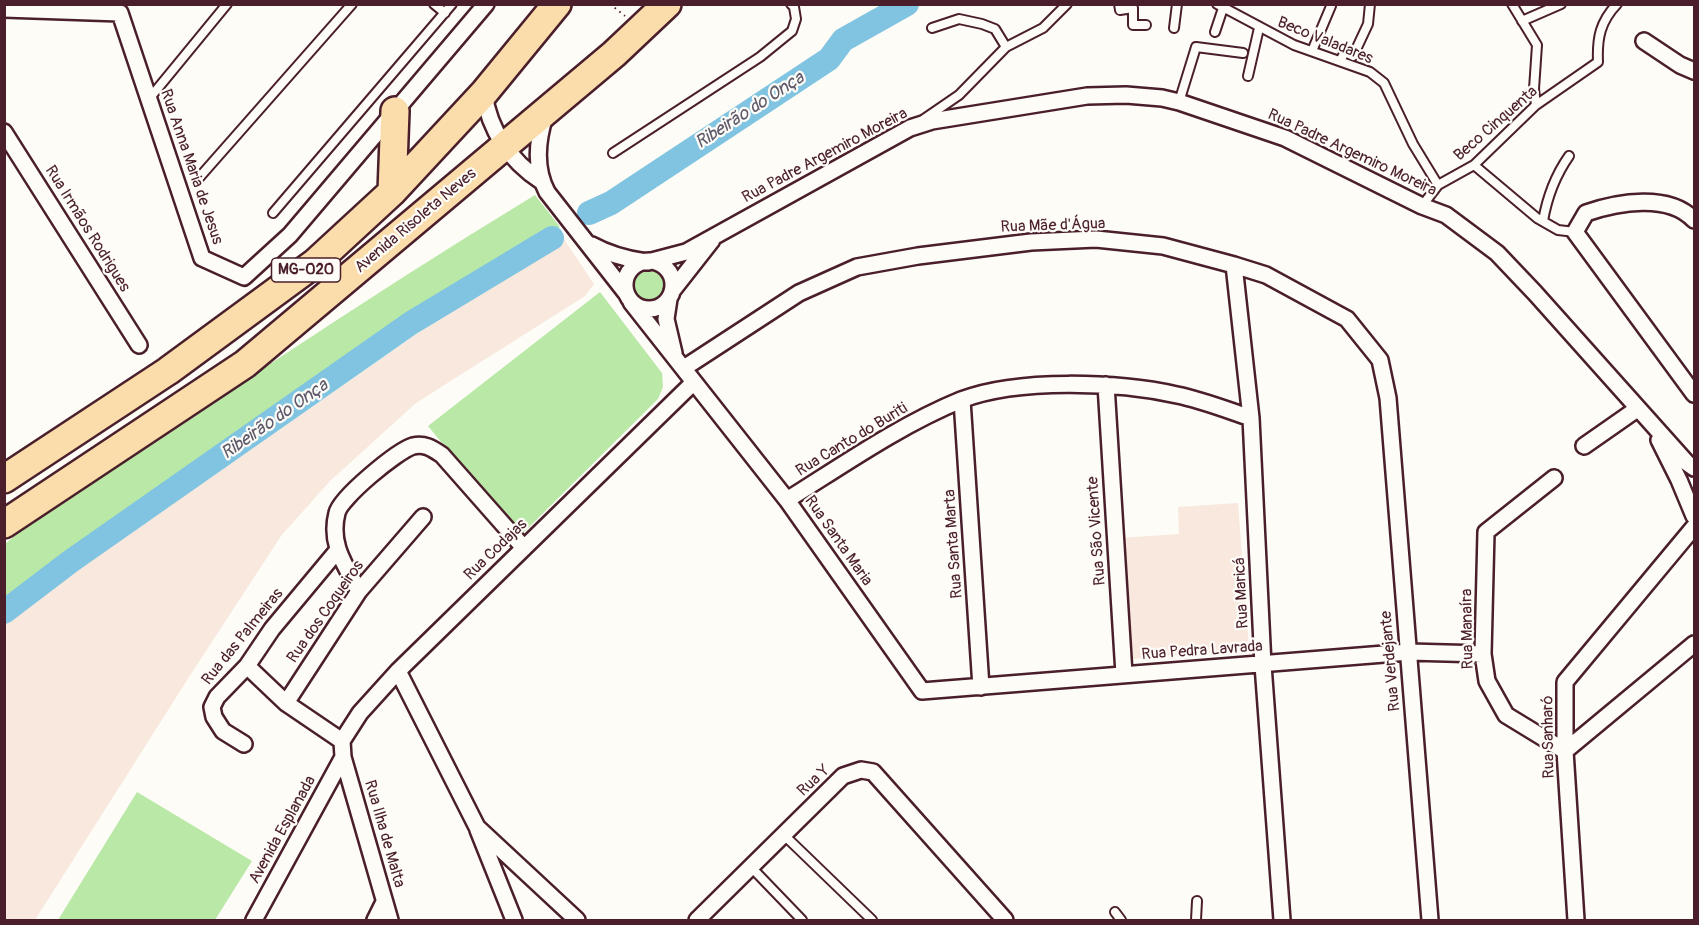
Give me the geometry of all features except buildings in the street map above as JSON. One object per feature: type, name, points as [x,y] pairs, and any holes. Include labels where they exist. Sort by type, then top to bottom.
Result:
[{"type":"highway","name":"Avenida Risoleta Neves","points":[[4,479],[168,371],[315,263],[392,192],[484,93],[557,4]]},
{"type":"highway","name":"Avenida Risoleta Neves","points":[[4,524],[245,364],[505,147],[614,54],[667,4]]},
{"type":"highway","points":[[392,192],[395,111]]},
{"type":"street","name":"Rua Anna Maria de Jesus","points":[[4,9],[120,14],[202,258],[244,277],[290,236],[486,4]]},
{"type":"street","points":[[1644,41],[1680,65],[1695,71]]},
{"type":"street","name":"Rua Santa Maria","points":[[484,93],[491,122],[505,147],[527,172],[544,186],[679,364],[788,500],[922,691]]},
{"type":"street","name":"Rua Padre Argemiro Moreira","points":[[647,262],[686,252],[910,128],[932,122],[1087,96],[1126,95],[1162,98],[1285,138],[1422,206],[1446,215],[1497,253],[1535,293],[1637,409],[1691,466],[1695,481]]},
{"type":"street","points":[[544,186],[538,163],[539,144],[547,111]]},
{"type":"street","name":"Rua Irmãos Rodrigues","points":[[4,132],[139,345]]},
{"type":"street","points":[[1695,220],[1686,211],[1654,203],[1610,205],[1587,213],[1575,232],[1695,394]]},
{"type":"street","name":"Rua Padre Argemiro Moreira","points":[[671,295],[716,236]]},
{"type":"street","name":"Rua Santa Maria","points":[[582,237],[613,255],[626,260],[647,262]]},
{"type":"street","name":"Rua Mãe d'Água","points":[[679,364],[799,292],[857,267],[918,256],[1030,242],[1096,239],[1163,246],[1266,275],[1347,319],[1380,360],[1388,398]]},
{"type":"street","points":[[647,262],[661,265],[667,270],[673,284],[671,295],[658,308],[637,306],[629,298],[626,279],[628,273],[639,264],[647,262]]},
{"type":"street","name":"Rua Maricá","points":[[1234,265],[1251,418],[1263,665],[1282,921]]},
{"type":"street","name":"Rua Santa Maria","points":[[671,295],[666,319],[679,364]]},
{"type":"street","name":"Rua Codajas","points":[[342,741],[360,712],[398,671],[694,382]]},
{"type":"street","name":"Rua Canto do Buriti","points":[[788,500],[884,439],[962,400],[1006,389],[1034,386],[1106,385],[1178,395],[1251,418]]},
{"type":"street","name":"Rua São Vicente","points":[[1106,385],[1124,674]]},
{"type":"street","name":"Rua Verdejante","points":[[1388,398],[1430,921]]},
{"type":"street","name":"Rua Santa Marta","points":[[962,400],[981,687]]},
{"type":"street","points":[[1584,446],[1637,409]]},
{"type":"street","points":[[1649,422],[1695,516]]},
{"type":"street","points":[[359,591],[337,551],[335,526],[337,510],[354,491],[393,456],[413,446],[429,446],[442,455],[524,548]]},
{"type":"street","name":"Rua Manaíra","points":[[1554,478],[1486,532],[1484,654],[1487,681],[1506,715],[1565,751]]},
{"type":"street","name":"Rua dos Coqueiros","points":[[286,703],[359,591],[423,517]]},
{"type":"street","name":"Rua Sanharó","points":[[1576,921],[1565,751],[1565,682],[1695,527]]},
{"type":"street","name":"Rua das Palmeiras","points":[[244,744],[223,731],[214,717],[212,707],[217,697],[247,666],[272,628],[337,551]]},
{"type":"street","points":[[1565,751],[1695,644]]},
{"type":"street","name":"Rua Pedra Lavrada","points":[[922,691],[1409,652],[1484,654]]},
{"type":"street","points":[[247,666],[286,703],[342,741],[343,757]]},
{"type":"street","points":[[398,671],[477,827],[514,921]]},
{"type":"street","name":"Rua Ilha de Malta","points":[[343,757],[390,921]]},
{"type":"street","name":"Avenida Esplanada","points":[[254,921],[343,757]]},
{"type":"street","name":"Rua Y","points":[[697,921],[843,776],[861,770],[873,772],[1005,921]]},
{"type":"street","points":[[477,827],[577,921]]},
{"type":"street","points":[[375,921],[384,902]]},
{"type":"lane","points":[[149,99],[226,4]]},
{"type":"lane","points":[[197,180],[352,4]]},
{"type":"lane","points":[[434,4],[445,13]]},
{"type":"lane","points":[[273,213],[452,4]]},
{"type":"lane","points":[[613,153],[760,57],[792,31],[796,19],[791,4]]},
{"type":"lane","points":[[910,128],[959,95],[1006,47],[1043,28],[1067,4]]},
{"type":"lane","points":[[1119,4],[1120,10],[1133,8],[1133,25],[1146,25]]},
{"type":"lane","points":[[1174,28],[1177,4]]},
{"type":"lane","points":[[1340,62],[1345,52],[1353,56],[1368,24],[1370,4]]},
{"type":"lane","points":[[1512,4],[1537,45],[1534,88],[1536,105]]},
{"type":"lane","points":[[1522,21],[1561,4]]},
{"type":"lane","name":"Beco Cinquenta","points":[[1422,206],[1438,185],[1474,165],[1536,105],[1598,62],[1597,40],[1608,15],[1617,4]]},
{"type":"lane","points":[[1215,32],[1220,6]]},
{"type":"lane","name":"Beco Valadares","points":[[1220,6],[1259,28],[1312,51],[1370,72],[1384,83],[1413,144],[1438,185]]},
{"type":"lane","points":[[1312,51],[1331,6]]},
{"type":"lane","points":[[932,28],[960,20],[982,24],[995,29],[1006,47]]},
{"type":"lane","points":[[1248,76],[1259,28]]},
{"type":"lane","points":[[1179,102],[1196,47],[1243,52]]},
{"type":"lane","points":[[1543,221],[1547,201],[1560,169],[1569,156]]},
{"type":"lane","points":[[1474,165],[1543,221],[1558,230],[1575,232]]},
{"type":"lane","points":[[784,835],[872,921]]},
{"type":"lane","points":[[751,867],[802,921]]},
{"type":"lane","points":[[1196,921],[1197,900]]},
{"type":"lane","points":[[1115,912],[1121,921]]},
{"type":"path","points":[[610,4],[632,21]]},
{"type":"shaded area","points":[[564,239],[594,284],[585,296],[416,403],[330,481],[281,536],[35,920],[5,920],[5,621],[441,317]]},
{"type":"shaded area","points":[[1238,503],[1249,650],[1129,659],[1120,538],[1179,534],[1178,507]]},
{"type":"green space","points":[[535,195],[560,227],[422,314],[286,405],[5,604],[5,544],[17,534],[339,319]]},
{"type":"green space","points":[[649,266],[663,271],[668,285],[663,299],[649,304],[635,299],[630,285],[635,271]]},
{"type":"green space","points":[[600,292],[662,373],[663,387],[658,399],[519,537],[428,426]]},
{"type":"green space","points":[[137,792],[252,861],[215,920],[58,920]]},
{"type":"waterway","name":"Ribeirão do Onça","points":[[589,213],[611,203],[829,59],[843,40],[907,4]]},
{"type":"waterway","name":"Ribeirão do Onça","points":[[4,612],[71,561],[411,323],[552,238]]}]
